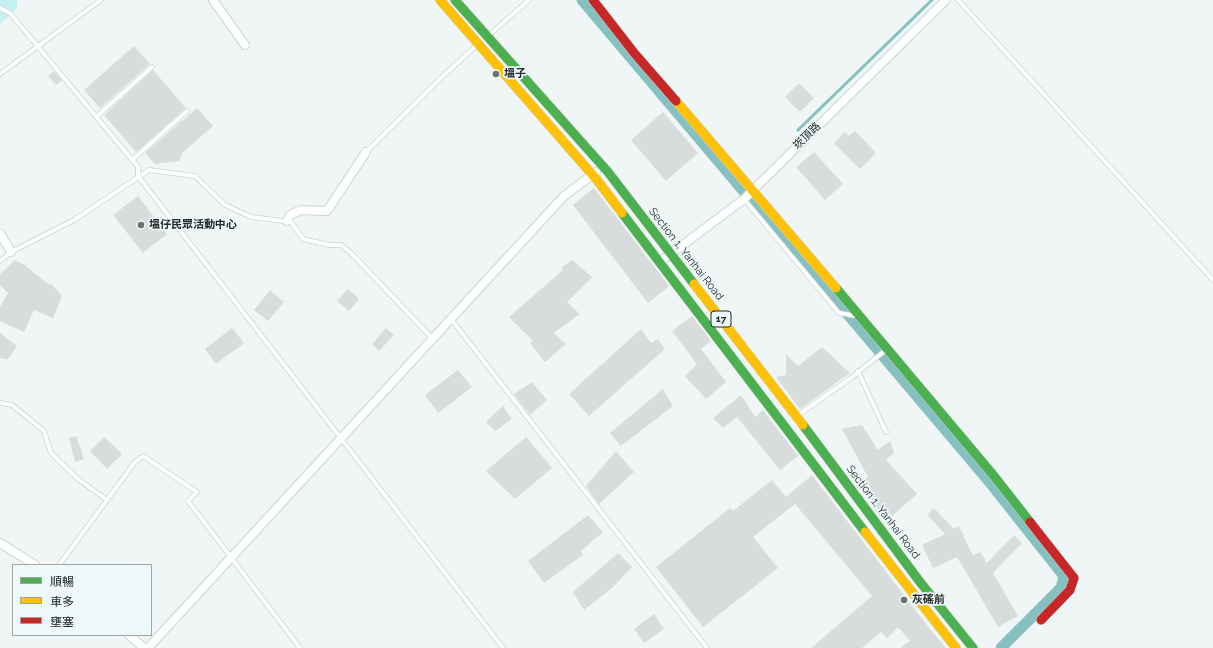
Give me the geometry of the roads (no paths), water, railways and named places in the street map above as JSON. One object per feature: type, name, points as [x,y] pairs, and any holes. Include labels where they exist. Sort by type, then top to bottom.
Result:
[{"type":"main road","name":"17","points":[[440,0],[593,175],[837,492],[932,619],[956,648]]},
{"type":"main road","name":"Section 1, Yanhai Road","points":[[455,0],[603,166],[796,416],[920,582],[973,648]]},
{"type":"main road","points":[[592,0],[635,54],[753,189],[994,476],[1074,578],[1070,590],[1041,620]]},
{"type":"main road","points":[[774,411],[786,403]]},
{"type":"main road","points":[[837,492],[848,485]]},
{"type":"street","points":[[213,0],[245,45]]},
{"type":"street","name":"崁頂路","points":[[660,262],[744,199],[946,0]]},
{"type":"street","points":[[287,221],[290,215],[300,210],[327,211],[366,152]]},
{"type":"street","points":[[148,648],[342,439],[432,338],[564,196],[603,166]]},
{"type":"street","points":[[0,233],[11,252]]},
{"type":"street","points":[[0,543],[34,564]]},
{"type":"street","points":[[130,636],[144,648]]},
{"type":"lane","points":[[0,74],[39,47],[101,0]]},
{"type":"lane","points":[[366,152],[443,76],[529,0]]},
{"type":"lane","points":[[958,0],[1213,280]]},
{"type":"lane","points":[[0,8],[10,13],[138,167],[138,176],[503,648]]},
{"type":"lane","points":[[96,116],[152,67]]},
{"type":"lane","points":[[132,160],[187,111]]},
{"type":"lane","points":[[0,261],[11,252],[74,220],[149,170],[195,176],[225,206],[251,217],[291,222],[303,239],[329,245],[341,245],[351,253],[432,338]]},
{"type":"lane","points":[[744,199],[839,313],[859,316]]},
{"type":"lane","points":[[451,319],[707,648]]},
{"type":"lane","points":[[796,416],[887,348]]},
{"type":"lane","points":[[858,371],[886,432]]},
{"type":"lane","points":[[0,403],[12,405],[44,431],[51,453],[78,479],[107,500]]},
{"type":"lane","points":[[60,564],[135,462],[143,456],[197,492],[188,500],[300,648]]},
{"type":"waterway","points":[[582,0],[992,485],[1064,576],[1061,588],[1001,648]]},
{"type":"waterway","points":[[798,130],[932,0]]},
{"type":"place","name":"塭子","points":[[496,74]]},
{"type":"place","name":"塭仔民眾活動中心","points":[[141,225]]},
{"type":"place","name":"灰磘前","points":[[904,600]]}]
